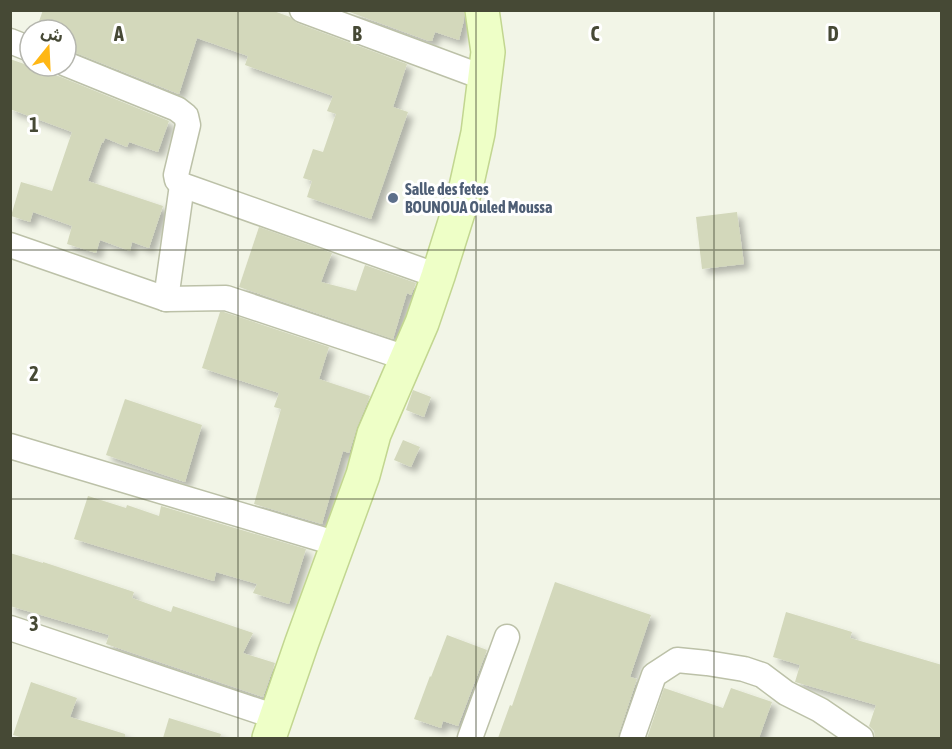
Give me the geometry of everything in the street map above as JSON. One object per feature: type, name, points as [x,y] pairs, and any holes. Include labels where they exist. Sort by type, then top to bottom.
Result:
[{"type":"street","points":[[302,10],[485,78]]},
{"type":"street","points":[[10,628],[273,728],[363,474],[374,434],[422,323],[466,187],[478,133],[488,52],[483,10]]},
{"type":"street","points":[[78,69],[177,109],[186,116],[188,125],[176,175],[182,185],[438,276]]},
{"type":"street","points":[[166,299],[182,185]]},
{"type":"street","points":[[10,245],[166,299],[226,298],[406,358]]},
{"type":"street","points":[[10,446],[338,544]]},
{"type":"street","points":[[470,738],[507,637]]},
{"type":"street","points":[[632,738],[654,675],[677,660],[744,669],[762,675],[786,693],[820,710],[861,738]]},
{"type":"building","points":[[43,10],[271,10],[290,17],[297,23],[407,64],[393,107],[408,112],[371,219],[307,197],[312,181],[303,178],[313,149],[323,152],[336,114],[327,111],[333,96],[245,65],[248,56],[197,38],[179,94],[78,54],[78,18],[40,18]]},
{"type":"building","points":[[344,10],[464,10],[464,20],[459,40],[435,32],[432,41],[429,41]]},
{"type":"building","points":[[10,59],[18,62],[18,78],[63,78],[169,121],[158,152],[129,142],[127,147],[105,138],[88,181],[163,206],[149,248],[132,242],[130,251],[100,240],[96,253],[67,244],[72,226],[33,212],[30,222],[11,216],[21,182],[52,191],[72,132],[10,109]]},
{"type":"building","points":[[737,212],[744,264],[702,269],[696,217]]},
{"type":"building","points":[[259,227],[332,253],[321,282],[356,291],[365,265],[416,283],[411,295],[407,293],[393,339],[239,287]]},
{"type":"building","points":[[220,312],[329,347],[319,379],[370,396],[349,453],[343,451],[322,524],[254,504],[281,409],[274,407],[279,393],[202,368]]},
{"type":"building","points":[[413,390],[431,397],[424,417],[406,410]]},
{"type":"building","points":[[125,399],[202,425],[185,482],[106,455]]},
{"type":"building","points":[[403,440],[420,447],[411,467],[394,460]]},
{"type":"building","points":[[88,496],[126,508],[127,505],[159,516],[161,506],[306,549],[289,604],[253,593],[257,584],[216,572],[214,581],[74,539]]},
{"type":"building","points":[[10,553],[134,592],[132,598],[171,612],[173,606],[253,633],[243,653],[275,663],[263,697],[106,644],[109,635],[10,606]]},
{"type":"building","points":[[555,582],[651,615],[630,677],[637,679],[618,738],[498,738],[510,705],[512,706]]},
{"type":"building","points":[[786,612],[852,632],[850,638],[942,665],[942,738],[875,738],[874,731],[869,726],[876,705],[795,682],[800,665],[773,657]]},
{"type":"building","points":[[447,635],[487,650],[458,726],[443,721],[441,728],[414,719]]},
{"type":"building","points":[[31,682],[77,698],[70,717],[125,734],[125,738],[24,738],[13,735]]},
{"type":"building","points":[[664,688],[723,708],[731,688],[772,702],[759,738],[647,738]]},
{"type":"building","points":[[169,718],[221,734],[220,738],[163,738]]},
{"type":"place","name":"Salle des fetes BOUNOUA Ouled Moussa","points":[[393,198]]}]
